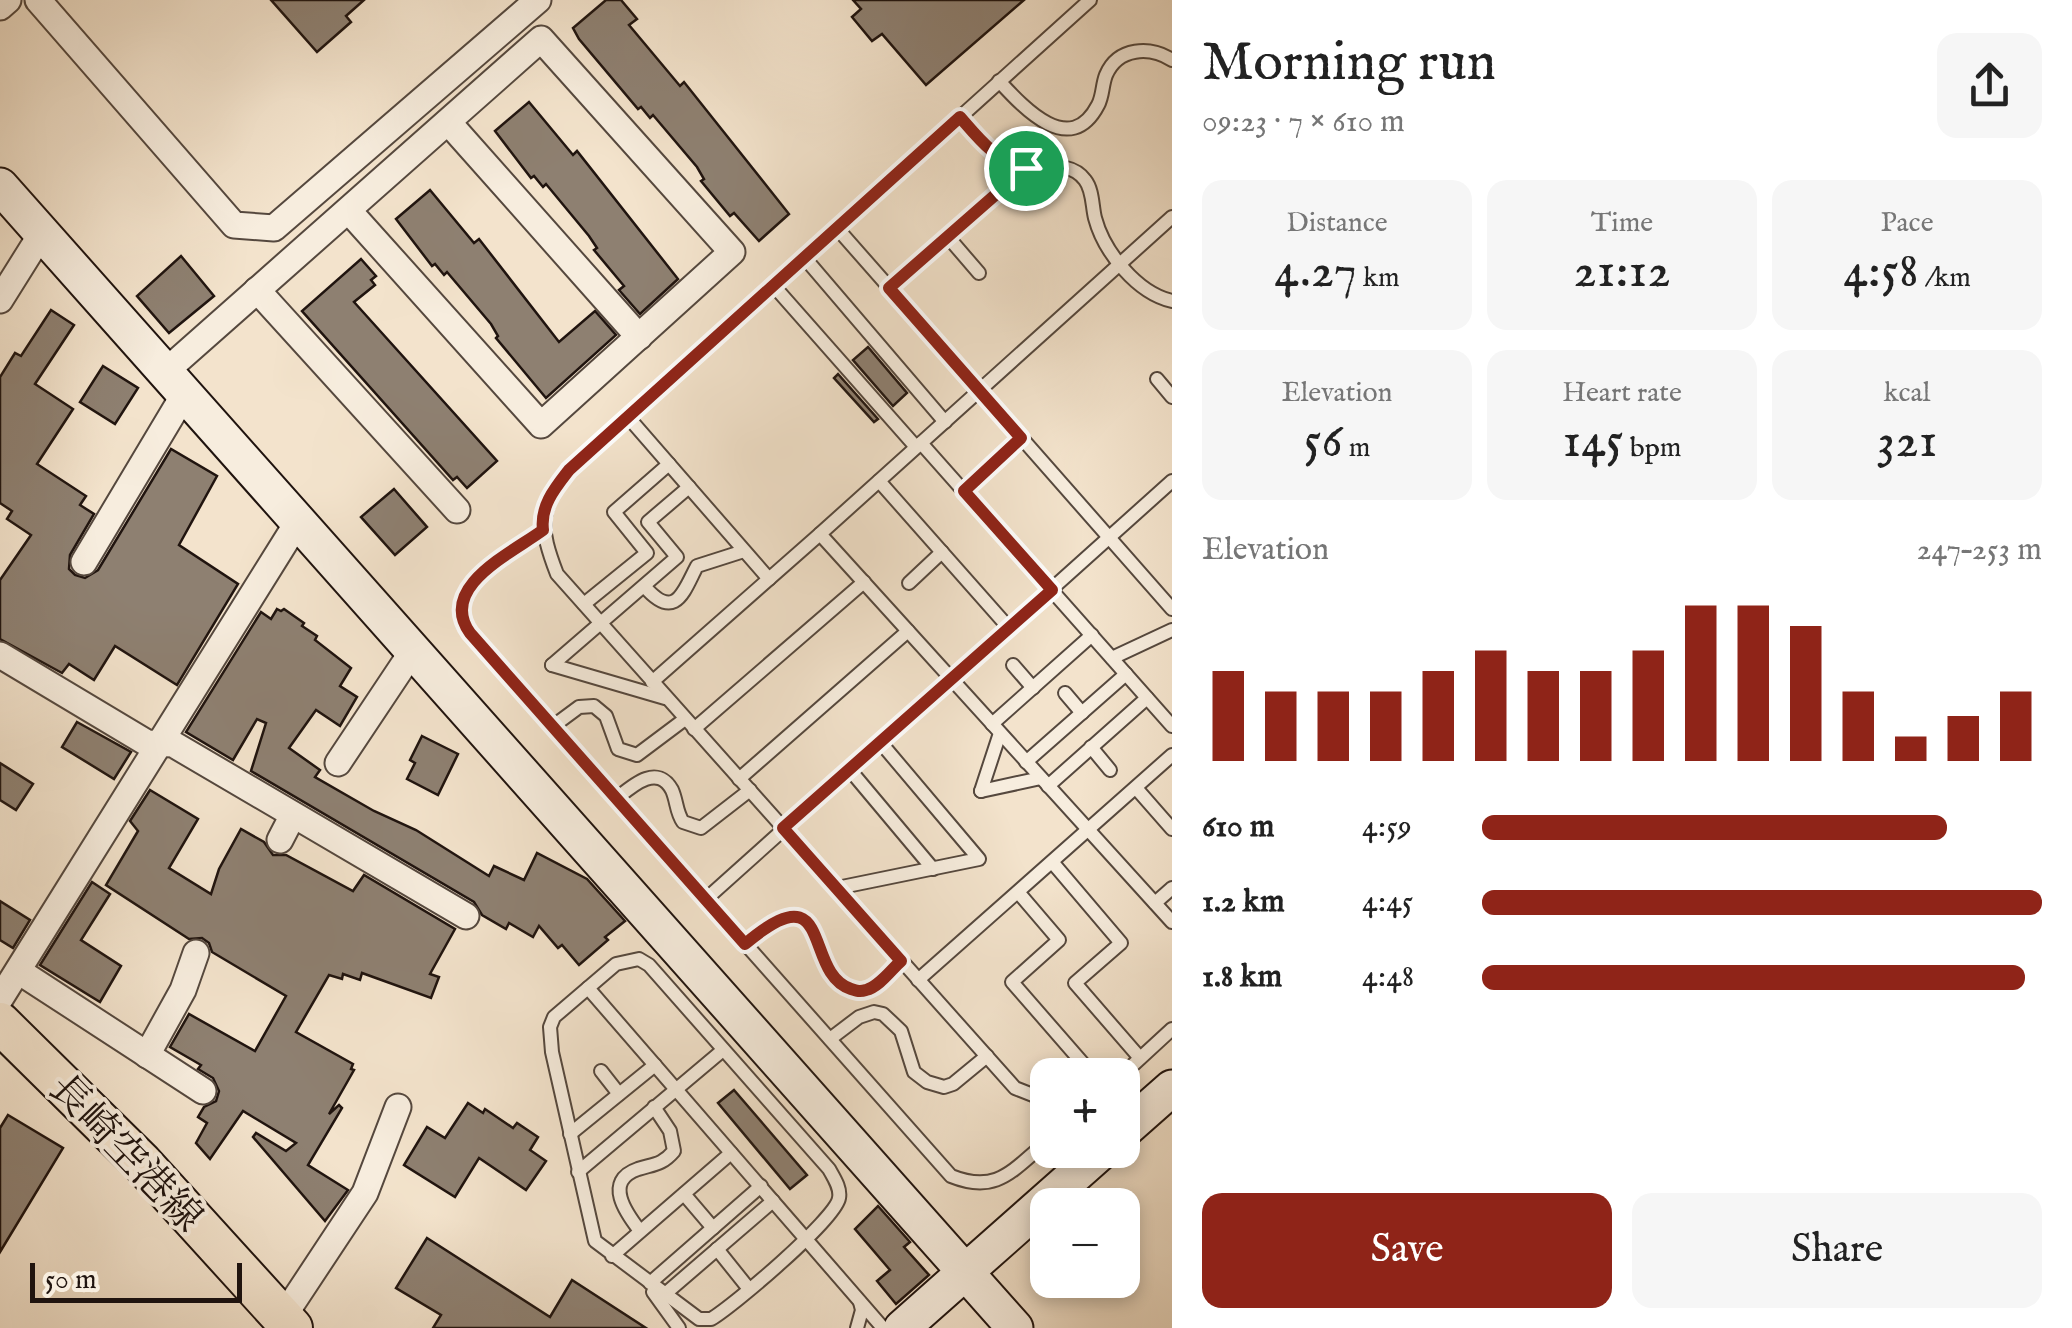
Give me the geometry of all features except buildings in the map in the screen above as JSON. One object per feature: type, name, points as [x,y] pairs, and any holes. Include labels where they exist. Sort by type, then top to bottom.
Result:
[{"type":"main road","name":"長崎空港線","points":[[0,1022],[142,1162],[287,1323]]},
{"type":"street","points":[[0,6],[8,0]]},
{"type":"street","points":[[38,0],[234,225],[274,228],[538,0]]},
{"type":"street","points":[[84,562],[175,382],[257,290],[448,122],[542,40],[732,252],[541,425],[348,210]]},
{"type":"street","points":[[448,122],[639,337]]},
{"type":"street","points":[[0,186],[1015,1328]]},
{"type":"street","points":[[0,300],[42,233]]},
{"type":"street","points":[[257,290],[457,510]]},
{"type":"street","points":[[0,1000],[299,520]]},
{"type":"street","points":[[338,764],[414,649]]},
{"type":"street","points":[[0,655],[147,743],[172,744],[466,916]]},
{"type":"street","points":[[280,840],[293,815]]},
{"type":"street","points":[[147,1055],[182,990],[196,953]]},
{"type":"street","points":[[20,972],[203,1091]]},
{"type":"street","points":[[1140,1116],[1172,1088]]},
{"type":"street","points":[[287,1323],[365,1193],[398,1107]]},
{"type":"street","points":[[902,1328],[1076,1168]]},
{"type":"lane","points":[[1030,1095],[1015,1088],[557,574],[542,524],[550,494],[569,470],[1090,0]]},
{"type":"lane","points":[[999,81],[1039,120],[1056,128],[1073,127],[1088,119],[1100,104],[1107,72],[1118,60],[1132,52],[1151,50],[1172,60]]},
{"type":"lane","points":[[960,117],[988,150],[1002,160],[1026,168],[1072,168],[1086,180],[1102,237],[1144,288],[1172,302]]},
{"type":"lane","points":[[889,288],[1026,168]]},
{"type":"lane","points":[[652,682],[1172,217]]},
{"type":"lane","points":[[836,227],[1172,610]]},
{"type":"lane","points":[[948,236],[979,273]]},
{"type":"lane","points":[[804,257],[945,422]]},
{"type":"lane","points":[[773,285],[964,491],[1172,726]]},
{"type":"lane","points":[[1157,379],[1172,397]]},
{"type":"lane","points":[[628,417],[769,579]]},
{"type":"lane","points":[[964,491],[1021,438]]},
{"type":"lane","points":[[584,604],[646,553],[614,512],[669,464]]},
{"type":"lane","points":[[879,481],[1010,628]]},
{"type":"lane","points":[[705,900],[1172,481]]},
{"type":"lane","points":[[666,698],[552,665],[677,557],[648,522],[689,487]]},
{"type":"lane","points":[[543,530],[478,577],[464,592],[462,622],[470,633],[951,1176],[969,1183],[996,1183],[1030,1155]]},
{"type":"lane","points":[[820,534],[1172,922]]},
{"type":"lane","points":[[644,586],[659,600],[672,601],[686,592],[697,566],[744,551]]},
{"type":"lane","points":[[909,583],[942,552]]},
{"type":"lane","points":[[552,726],[579,707],[594,706],[606,716],[618,749],[636,755],[689,724],[864,582]]},
{"type":"lane","points":[[1112,658],[1172,630]]},
{"type":"lane","points":[[739,778],[908,631]]},
{"type":"lane","points":[[1092,635],[996,729],[980,791],[1044,782],[1147,698]]},
{"type":"lane","points":[[1013,665],[1034,688]]},
{"type":"lane","points":[[1026,762],[1126,674]]},
{"type":"lane","points":[[1065,693],[1082,712]]},
{"type":"lane","points":[[836,888],[979,859],[881,744]]},
{"type":"lane","points":[[1091,747],[1110,770]]},
{"type":"lane","points":[[918,980],[1172,755]]},
{"type":"lane","points":[[850,770],[933,869]]},
{"type":"lane","points":[[616,800],[634,784],[658,778],[670,788],[683,822],[701,828],[750,790]]},
{"type":"lane","points":[[1136,788],[1172,829]]},
{"type":"lane","points":[[1053,862],[1121,943],[1075,983],[1140,1058],[1172,1029]]},
{"type":"lane","points":[[1155,903],[1172,888]]},
{"type":"lane","points":[[1018,892],[1059,940],[1012,982],[1078,1058]]},
{"type":"lane","points":[[745,944],[776,922],[800,918],[818,937],[832,978],[861,992],[870,989],[901,961]]},
{"type":"lane","points":[[639,959],[723,1050],[829,1169],[840,1198],[834,1210],[806,1238],[749,1289],[722,1312],[700,1323],[595,1241],[552,1052],[550,1027],[554,1017],[616,964],[639,959]]},
{"type":"lane","points":[[588,988],[884,1328]]},
{"type":"lane","points":[[830,1039],[859,1017],[874,1012],[883,1014],[901,1031],[914,1072],[927,1082],[944,1087],[987,1056]]},
{"type":"lane","points":[[578,1172],[723,1050]]},
{"type":"lane","points":[[570,1134],[655,1065]]},
{"type":"lane","points":[[602,1071],[619,1094]]},
{"type":"lane","points":[[640,1231],[622,1208],[619,1190],[631,1174],[657,1166],[674,1151],[670,1131],[654,1107]]},
{"type":"lane","points":[[612,1256],[731,1153]]},
{"type":"lane","points":[[650,1283],[761,1186]]},
{"type":"lane","points":[[684,1194],[713,1228]]},
{"type":"lane","points":[[666,1294],[773,1200]]},
{"type":"lane","points":[[717,1249],[749,1289]]},
{"type":"lane","points":[[635,1272],[679,1328]]},
{"type":"lane","points":[[857,1295],[862,1310],[857,1328]]},
{"type":"route","points":[[960,117],[988,150],[1002,160],[1026,168],[889,288],[1021,438],[964,491],[1052,590],[783,828],[901,961],[870,989],[861,992],[832,978],[818,937],[800,918],[776,922],[745,944],[470,633],[462,622],[460,607],[464,592],[478,577],[543,530],[550,494],[569,470],[960,117]]}]
